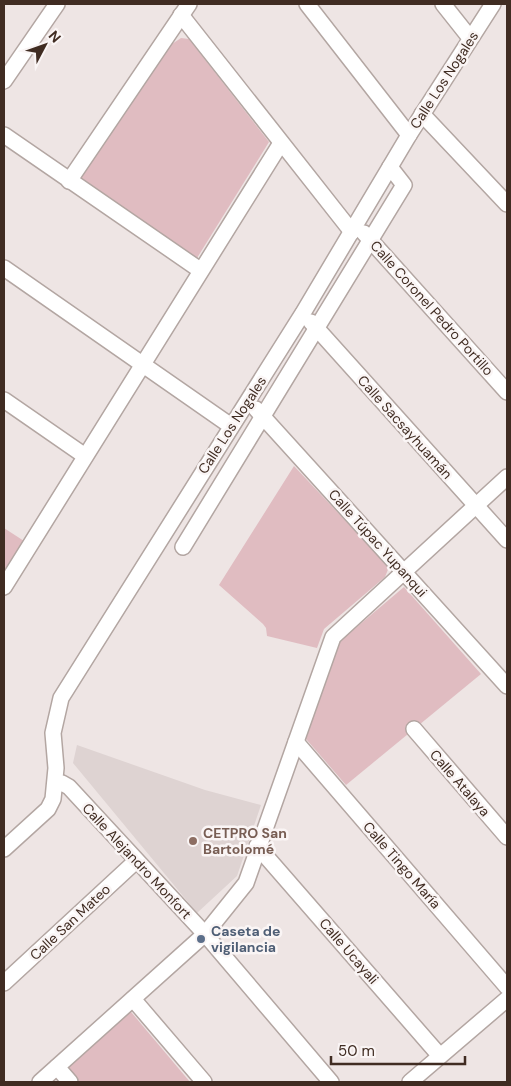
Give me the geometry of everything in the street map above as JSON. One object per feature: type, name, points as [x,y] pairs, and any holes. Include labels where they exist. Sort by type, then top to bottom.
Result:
[{"type":"street","points":[[4,81],[57,4]]},
{"type":"street","points":[[307,4],[409,135]]},
{"type":"street","points":[[443,4],[470,38]]},
{"type":"street","name":"Calle Los Nogales","points":[[4,850],[48,809],[53,799],[55,786],[52,733],[61,698],[303,313],[422,114],[493,4]]},
{"type":"street","points":[[69,181],[185,10]]},
{"type":"street","name":"Calle Coronel Pedro Portillo","points":[[185,10],[281,143],[354,229],[370,240],[507,392]]},
{"type":"street","points":[[422,114],[507,204]]},
{"type":"street","points":[[4,135],[200,270]]},
{"type":"street","points":[[4,587],[200,270],[281,143]]},
{"type":"street","points":[[184,547],[404,185],[390,168]]},
{"type":"street","points":[[4,268],[231,426]]},
{"type":"street","name":"Calle Sacsayhuamán","points":[[303,313],[507,540]]},
{"type":"street","points":[[4,400],[85,456]]},
{"type":"street","name":"Calle Túpac Yupanqui","points":[[248,401],[507,686]]},
{"type":"street","points":[[40,1082],[205,934],[246,883],[257,846],[296,742],[332,637],[507,477]]},
{"type":"street","name":"Calle Atalaya","points":[[414,729],[507,837]]},
{"type":"street","name":"Calle Tingo María","points":[[296,742],[507,987]]},
{"type":"street","name":"Calle Alejandro Monfort","points":[[55,786],[62,783],[69,787],[205,934],[331,1082]]},
{"type":"street","name":"Calle Ucayali","points":[[257,846],[440,1056]]},
{"type":"street","name":"Calle San Mateo","points":[[4,984],[136,861]]},
{"type":"street","points":[[133,999],[204,1082]]},
{"type":"street","points":[[410,1082],[507,999]]},
{"type":"street","points":[[57,1067],[70,1082]]},
{"type":"shaded area","points":[[181,38],[189,39],[269,142],[197,258],[78,179],[172,44]]},
{"type":"shaded area","points":[[294,466],[389,567],[385,577],[324,629],[317,648],[267,636],[266,628],[263,624],[219,585]]},
{"type":"shaded area","points":[[4,528],[24,541],[4,571]]},
{"type":"shaded area","points":[[404,587],[481,674],[346,785],[306,739],[339,642]]},
{"type":"shaded area","name":"CETPRO San Bartolomé","points":[[77,745],[205,790],[261,805],[237,876],[197,913],[73,763]]},
{"type":"shaded area","points":[[126,1006],[190,1082],[80,1082],[64,1064]]},
{"type":"place","name":"CETPRO San Bartolomé","points":[[193,841]]},
{"type":"place","name":"Caseta de vigilancia","points":[[201,939]]}]
